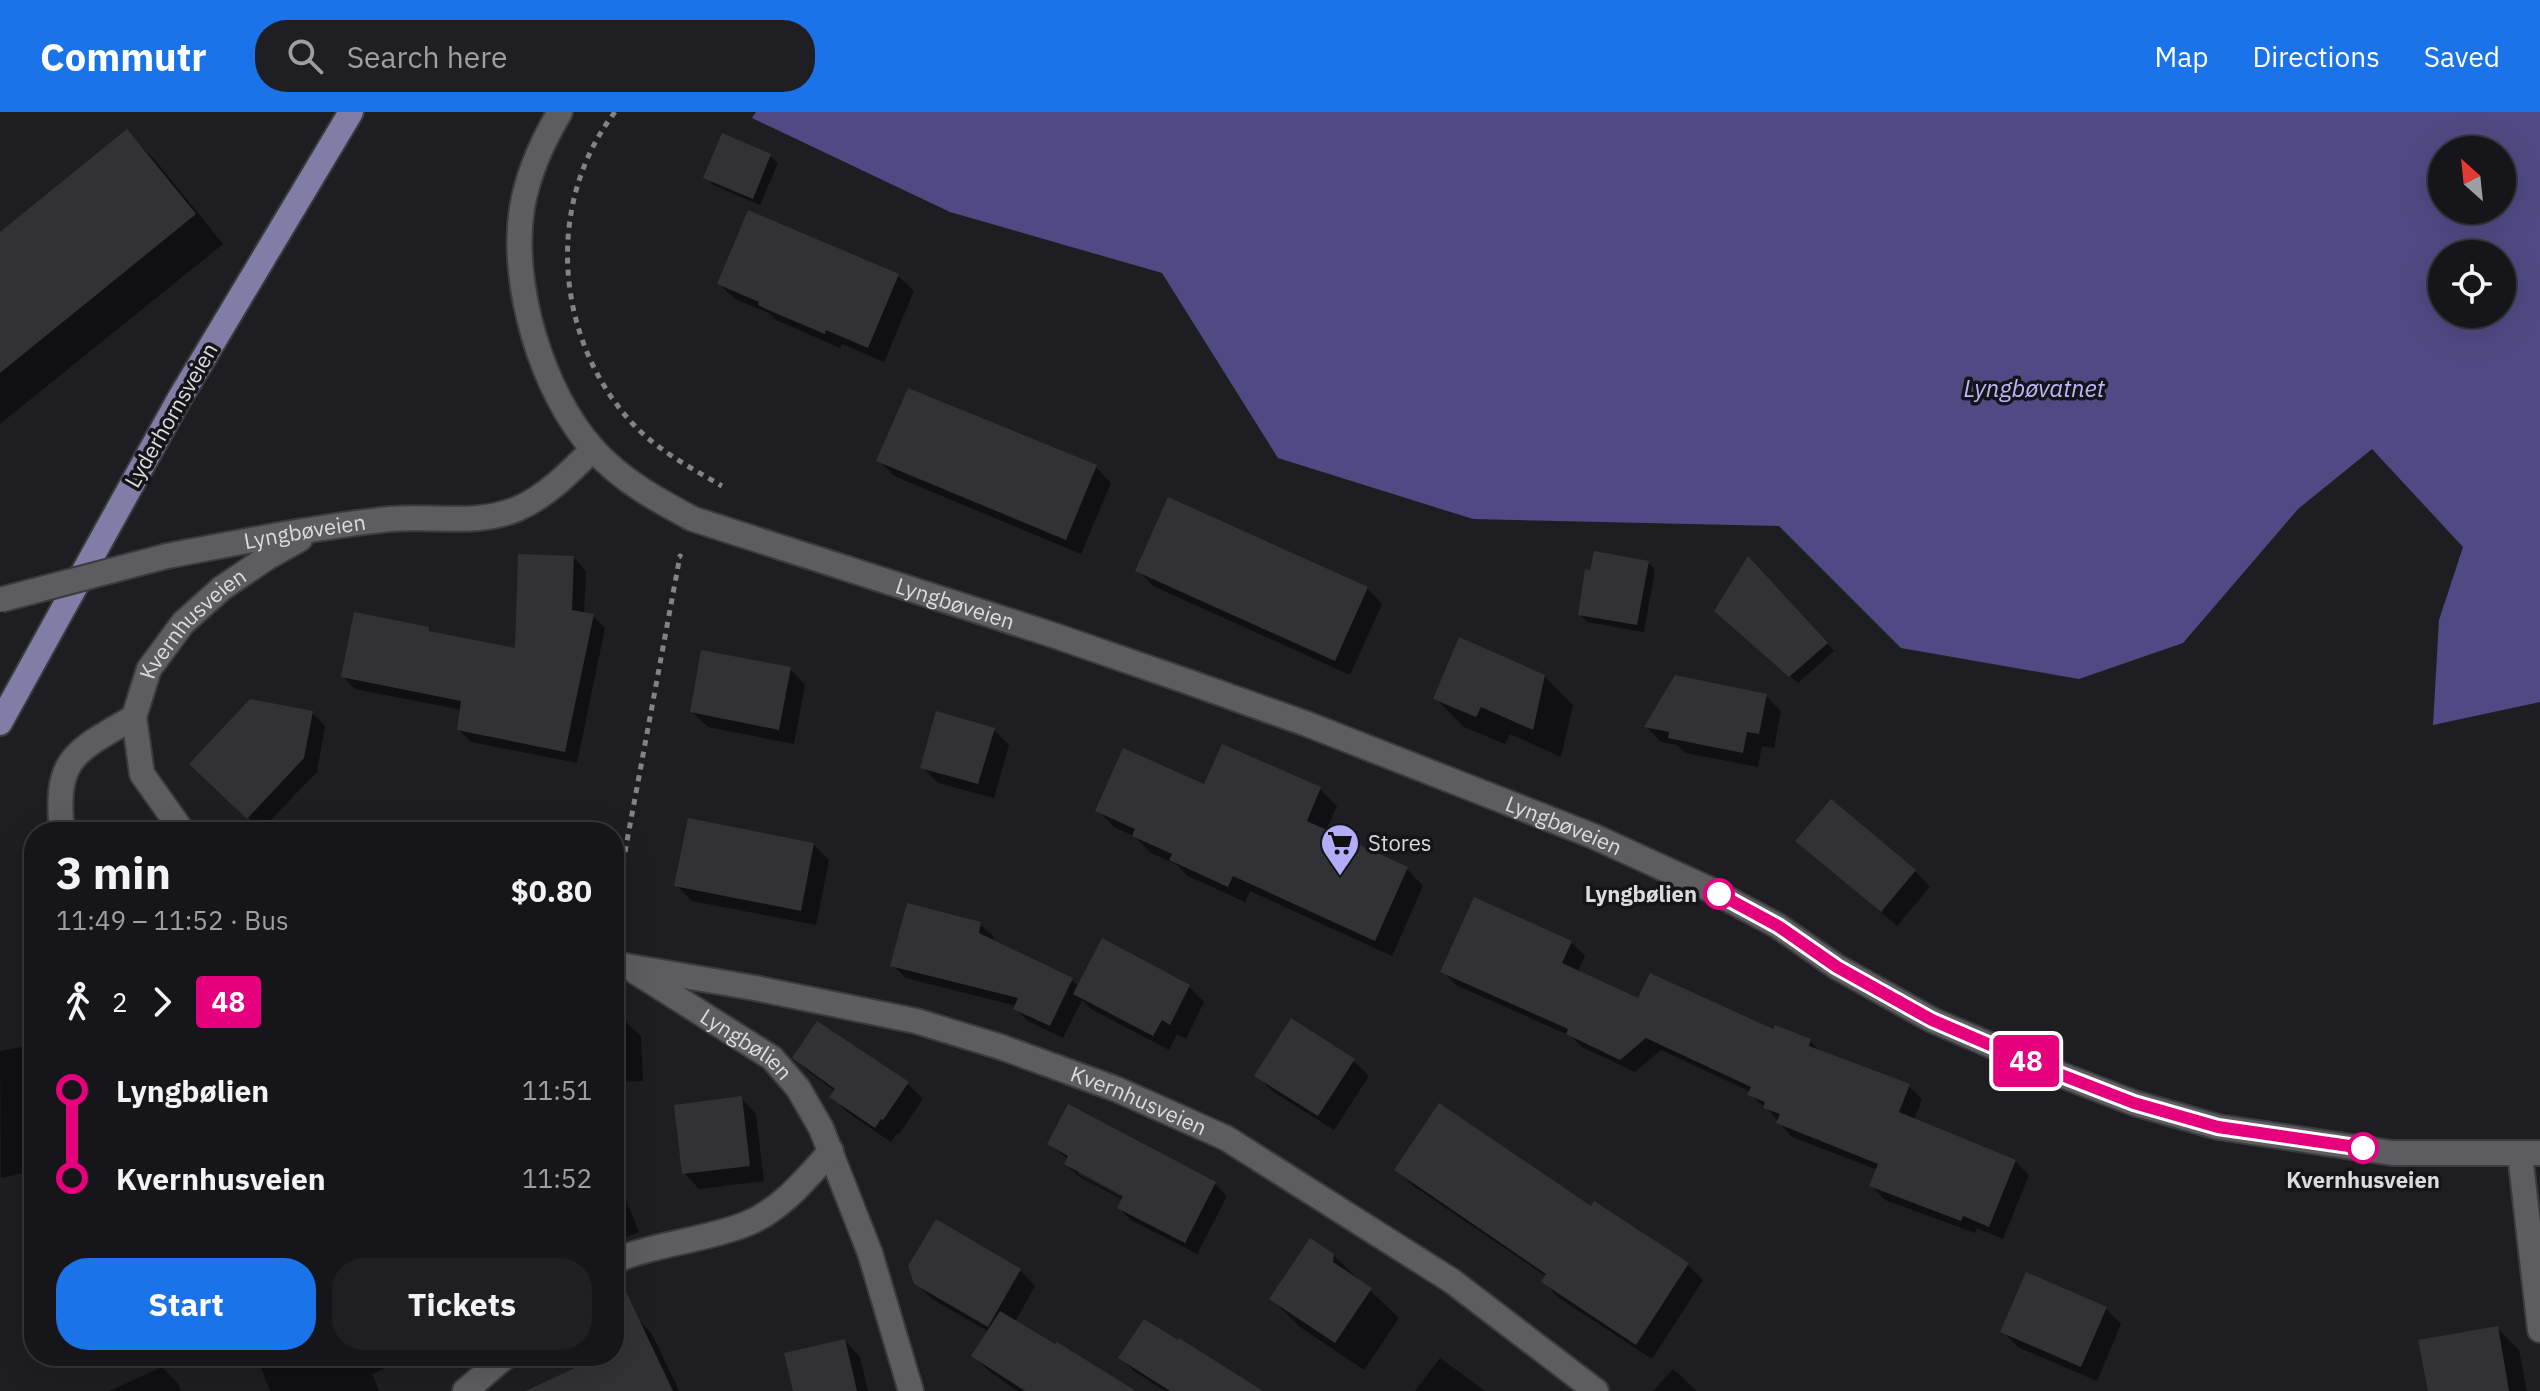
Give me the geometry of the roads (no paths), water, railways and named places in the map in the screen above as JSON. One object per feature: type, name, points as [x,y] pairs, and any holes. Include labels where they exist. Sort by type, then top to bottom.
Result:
[{"type":"main road","name":"Lyderhornsveien","points":[[0,723],[178,401],[351,112]]},
{"type":"street","name":"Lyngbøveien","points":[[560,112],[532,166],[522,210],[520,261],[527,311],[552,385],[570,419],[593,449],[622,477],[693,519],[1186,681],[1307,724],[1593,836],[1711,890],[1778,926],[1837,967],[1932,1020],[2134,1103],[2218,1127],[2392,1153],[2530,1153]]},
{"type":"street","name":"Lyngbøveien","points":[[0,600],[167,556],[321,528],[394,519],[484,519],[518,508],[553,487],[593,449]]},
{"type":"street","name":"Kvernhusveien","points":[[176,822],[142,774],[134,717],[149,669],[183,623],[222,588],[321,528]]},
{"type":"street","points":[[61,822],[60,786],[70,762],[81,749],[134,717]]},
{"type":"street","name":"Kvernhusveien","points":[[624,966],[755,988],[916,1021],[1001,1047],[1116,1089],[1239,1147],[1452,1281],[1596,1391]]},
{"type":"street","name":"Lyngbølien","points":[[624,967],[772,1058],[798,1088],[821,1128],[870,1253],[911,1391]]},
{"type":"street","points":[[624,1256],[638,1250],[749,1223],[778,1205],[831,1151]]},
{"type":"street","points":[[2530,1153],[2540,1330]]},
{"type":"street","points":[[465,1391],[494,1366]]},
{"type":"water","name":"Lyngbøvatnet","points":[[756,112],[2540,112],[2540,702],[2433,725],[2439,620],[2463,547],[2372,449],[2298,509],[2183,643],[2079,679],[1901,648],[1779,526],[1473,519],[1278,458],[1162,273],[950,212],[752,118]]},
{"type":"place","name":"Stores","points":[[1340,877]]},
{"type":"place","name":"Lyngbølien","points":[[1719,894]]},
{"type":"place","name":"Kvernhusveien","points":[[2363,1148]]}]
